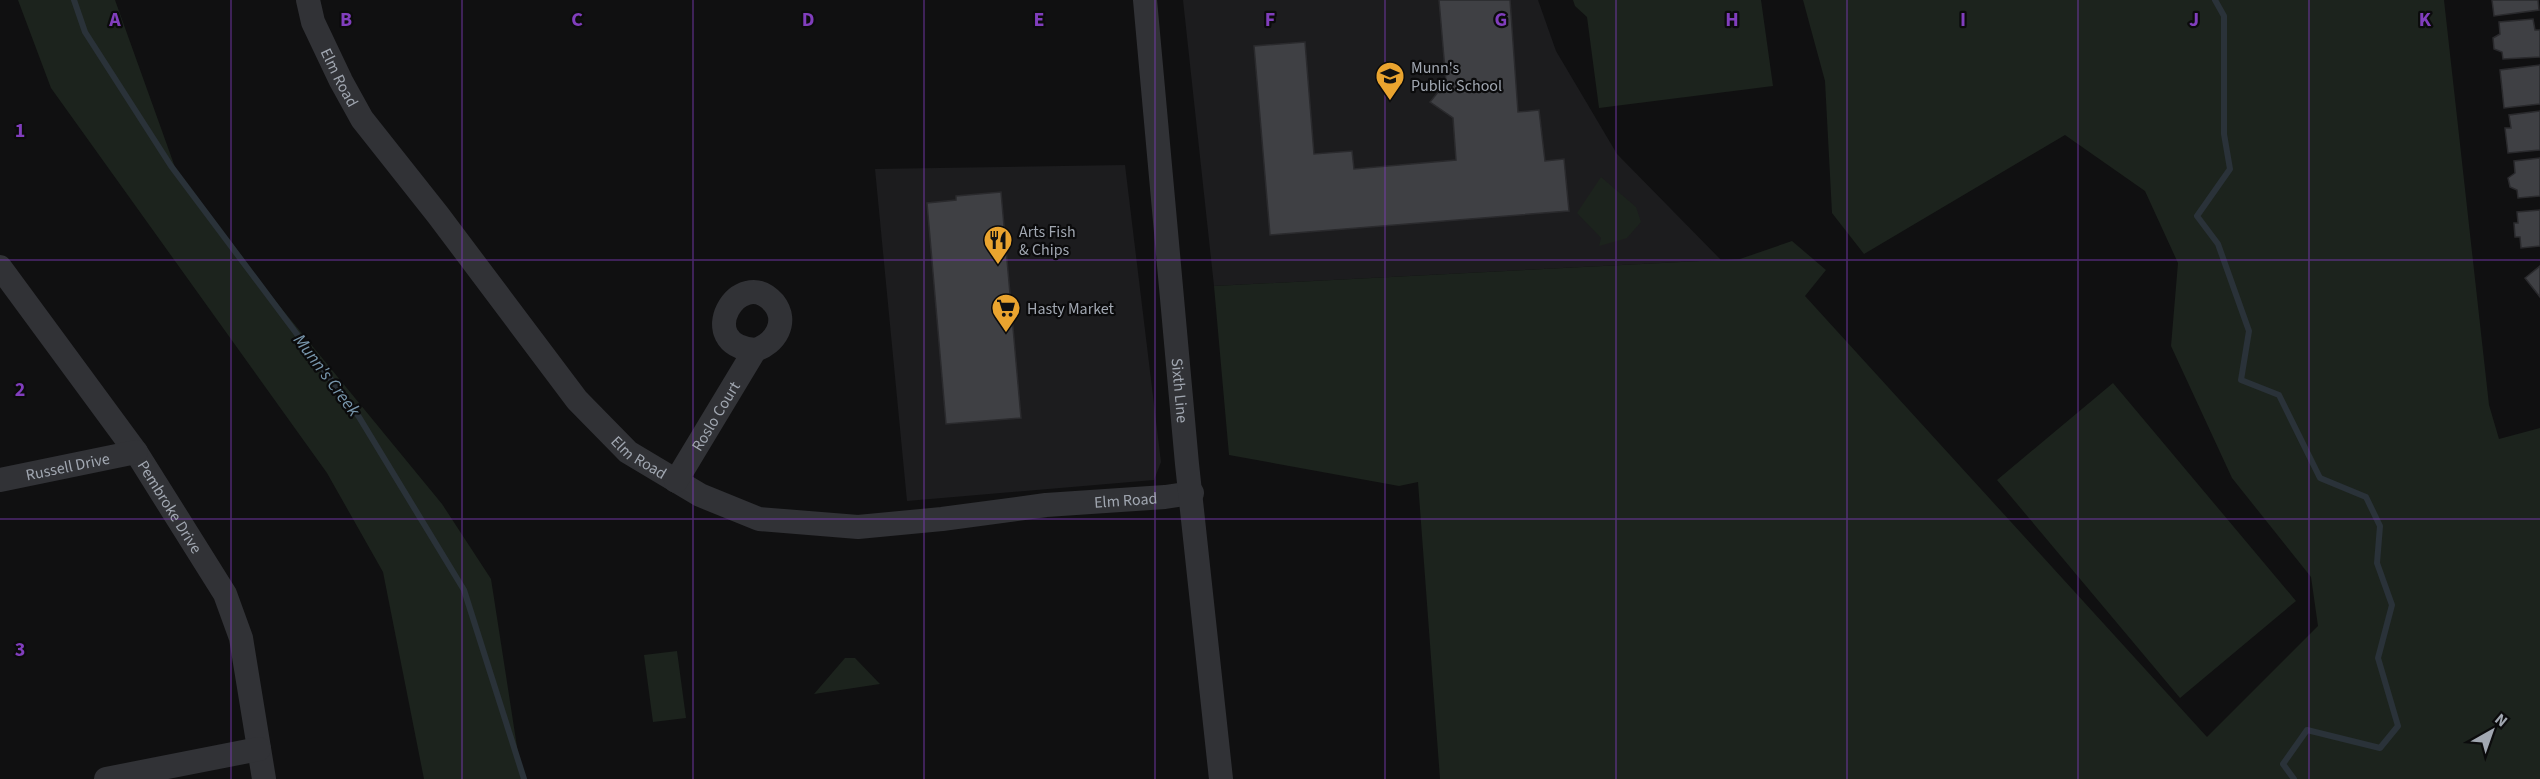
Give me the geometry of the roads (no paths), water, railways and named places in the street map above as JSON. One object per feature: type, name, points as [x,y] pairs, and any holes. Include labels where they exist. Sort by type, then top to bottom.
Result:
[{"type":"street","name":"Elm Road","points":[[308,0],[313,22],[362,119],[438,215],[577,400],[628,452],[700,495],[759,519],[858,527],[942,519],[1046,505],[1192,493]]},
{"type":"street","name":"Sixth Line","points":[[1144,0],[1187,464],[1192,493],[1221,779]]},
{"type":"street","name":"Pembroke Drive","points":[[0,267],[136,452],[225,594],[241,638],[264,779]]},
{"type":"street","name":"Roslo Court","points":[[676,481],[755,350]]},
{"type":"street","name":"Russell Drive","points":[[0,480],[136,452]]},
{"type":"street","points":[[106,779],[259,749]]},
{"type":"waterway","name":"Munn's Creek","points":[[74,0],[85,32],[171,166],[359,417],[464,590],[524,779]]},
{"type":"waterway","points":[[2215,0],[2224,16],[2224,134],[2230,169],[2197,216],[2218,244],[2249,331],[2241,380],[2279,395],[2320,478],[2366,497],[2380,526],[2377,563],[2392,605],[2378,658],[2398,726],[2380,748],[2307,730],[2283,764],[2294,779]]},
{"type":"place","name":"Munn's Public School","points":[[1390,102]]},
{"type":"place","name":"Arts Fish & Chips","points":[[998,266]]},
{"type":"place","name":"Hasty Market","points":[[1006,334]]}]
